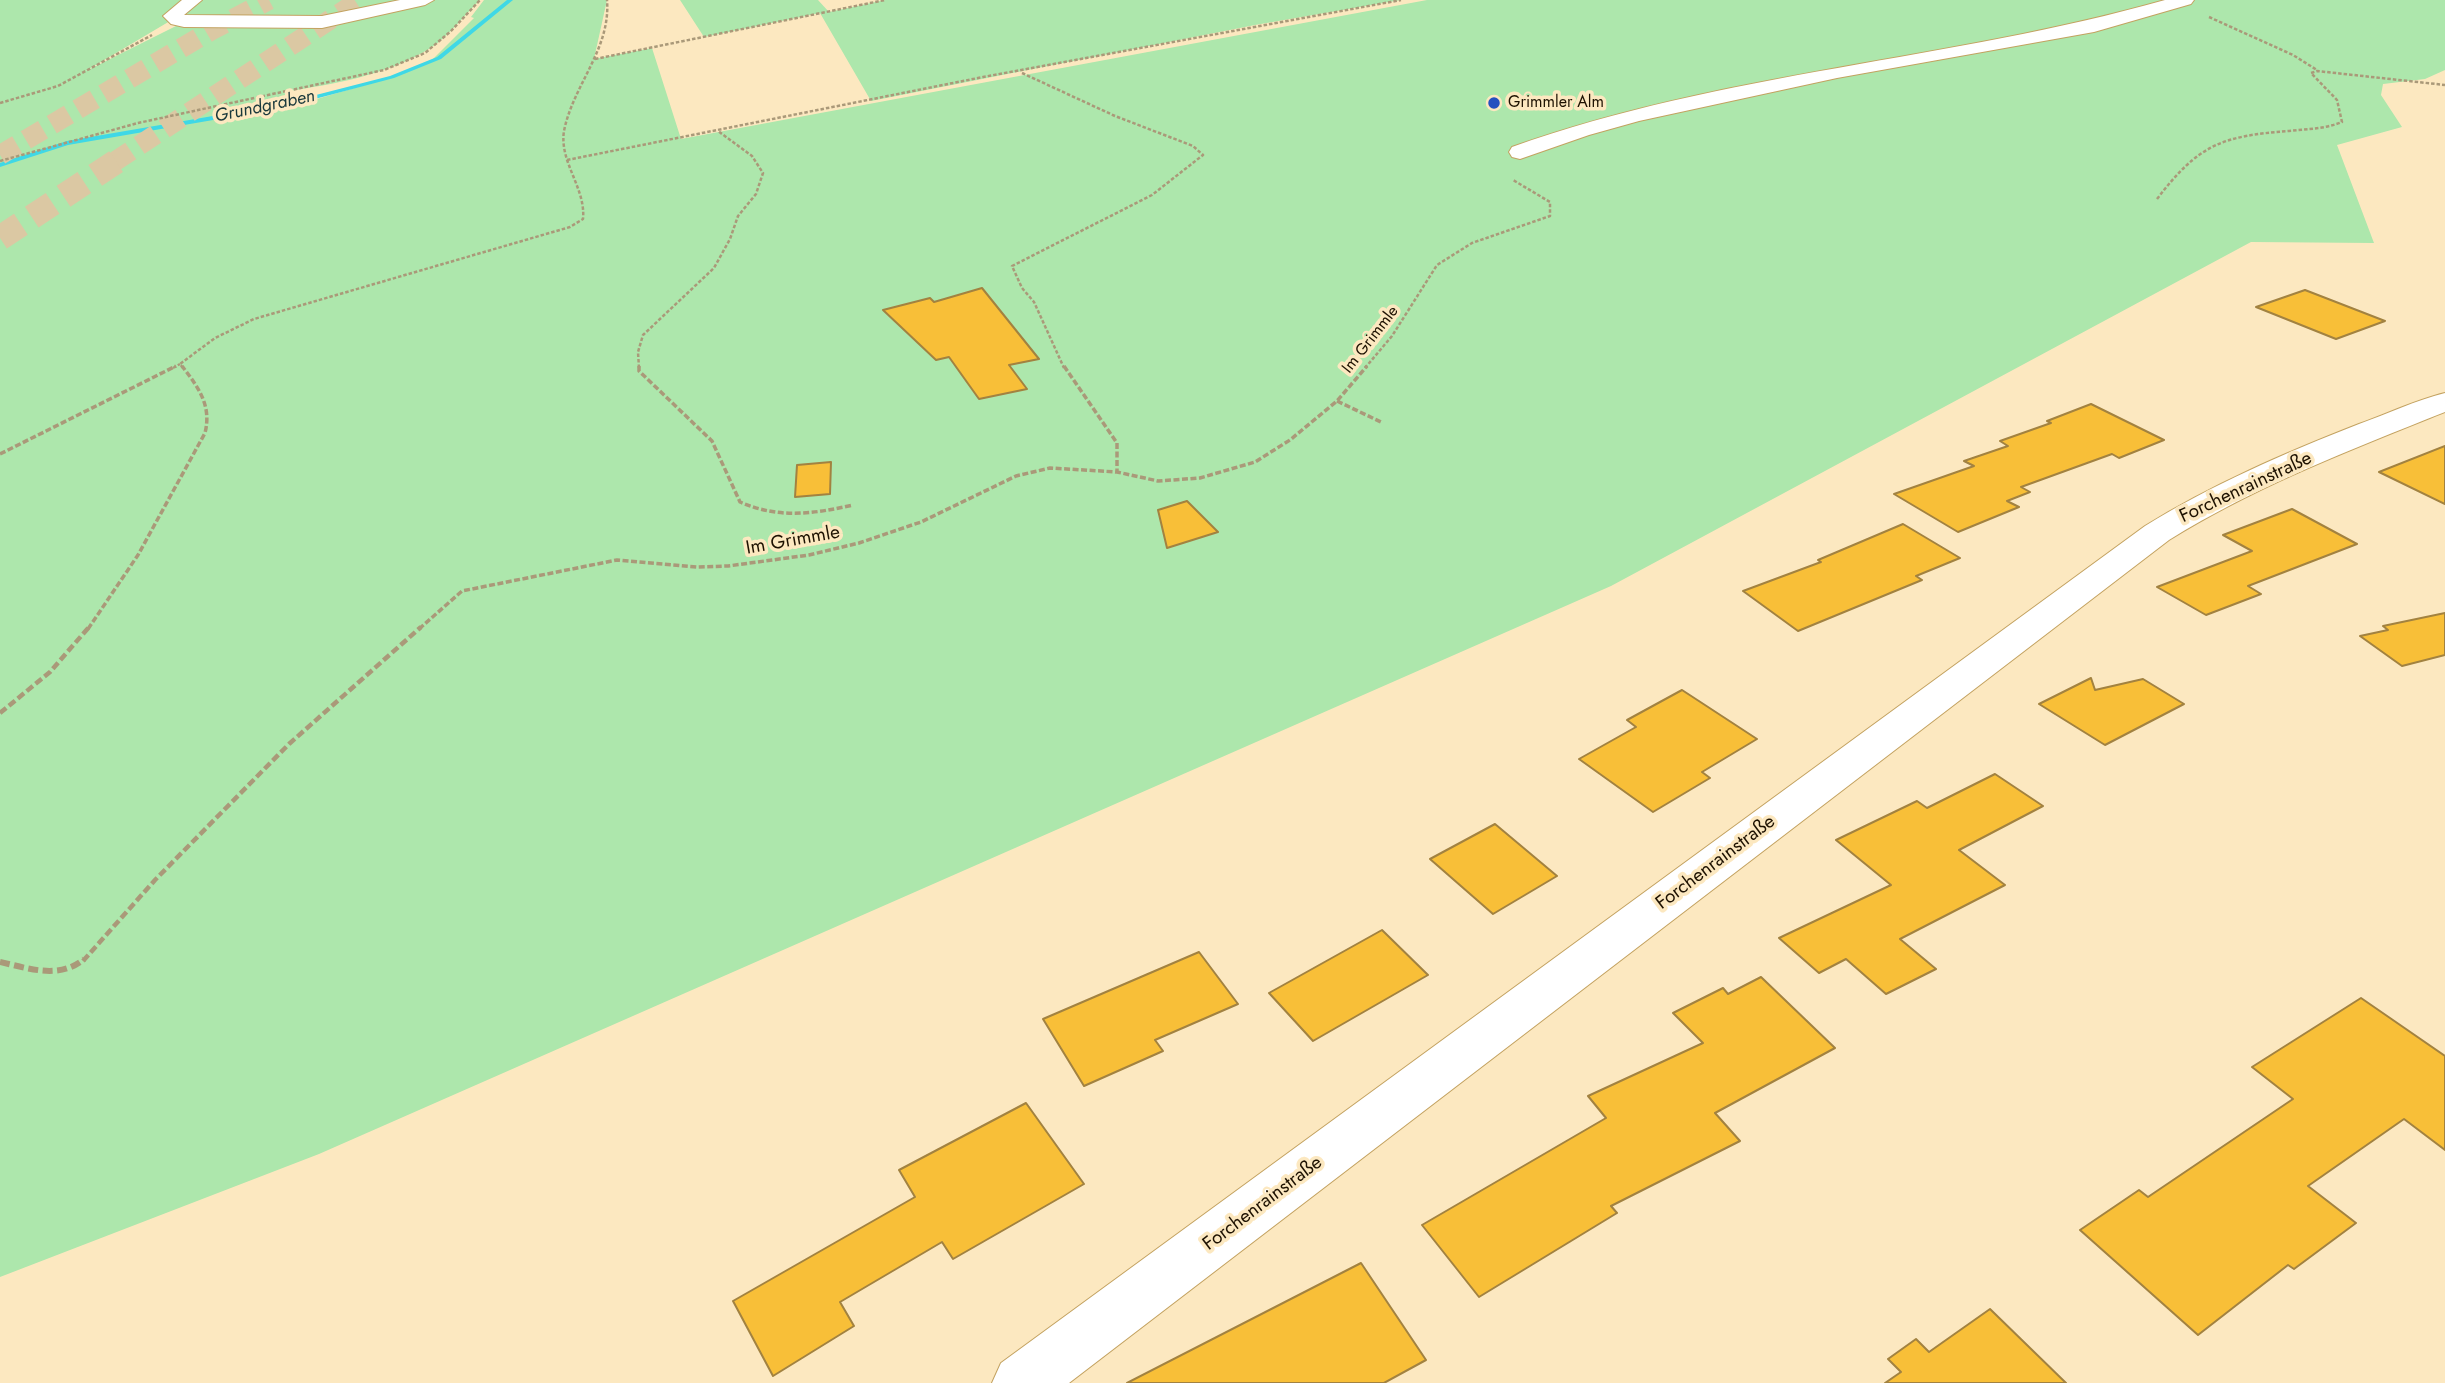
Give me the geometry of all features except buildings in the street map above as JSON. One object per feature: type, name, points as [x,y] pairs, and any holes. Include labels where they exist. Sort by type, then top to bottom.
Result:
[{"type":"street","points":[[193,0],[172,16],[177,20],[322,22],[425,0]]},
{"type":"street","points":[[1520,152],[1581,130],[1678,105],[1838,72],[2094,26],[2180,2]]},
{"type":"street","name":"Forchenrainstraße","points":[[1022,1383],[1273,1198],[1846,764],[2157,533],[2190,511],[2250,482],[2445,402]]},
{"type":"path","points":[[0,161],[64,140],[283,92],[336,84],[375,73],[418,57],[466,18],[480,0]]},
{"type":"path","points":[[0,454],[180,365],[218,335],[254,319],[570,227],[583,219],[586,206],[567,160],[564,132],[608,19],[607,0]]},
{"type":"path","points":[[594,60],[885,0]]},
{"type":"path","points":[[567,160],[983,77],[1401,0]]},
{"type":"path","points":[[2180,2],[2293,55],[2317,71]]},
{"type":"path","points":[[0,103],[58,86],[177,20]]},
{"type":"path","points":[[2157,199],[2172,178],[2199,155],[2223,140],[2330,127],[2342,122],[2343,113],[2333,92],[2311,73],[2317,71],[2445,85]]},
{"type":"path","points":[[1020,72],[1115,116],[1193,146],[1203,156],[1152,195],[1012,266],[1034,302],[1066,371],[1117,443],[1117,472]]},
{"type":"path","points":[[717,131],[752,156],[764,173],[756,194],[738,216],[730,239],[714,268],[643,335],[638,352],[639,371],[663,396],[692,419],[718,450],[740,502],[762,513],[801,516],[853,505]]},
{"type":"path","name":"Im Grimmle","points":[[0,962],[51,973],[67,971],[82,961],[155,880],[289,744],[462,591],[617,560],[697,567],[728,566],[809,555],[859,543],[921,522],[1016,476],[1050,468],[1117,472],[1158,481],[1200,478],[1255,462],[1290,440],[1338,401],[1392,336],[1437,265],[1472,243],[1550,216],[1550,202],[1511,179],[1511,165],[1520,152]]},
{"type":"path","points":[[0,713],[57,665],[104,606],[149,537],[197,450],[207,428],[208,413],[205,401],[180,365]]},
{"type":"path","points":[[1338,401],[1381,422]]},
{"type":"green space","points":[[0,0],[187,0],[166,13],[170,21],[84,72],[176,26],[182,22],[177,20],[193,0],[480,0],[449,33],[429,49],[377,72],[284,92],[293,106],[392,77],[429,63],[474,18],[471,17],[484,0],[607,0],[594,59],[652,48],[681,139],[1427,0],[2445,0],[2445,70],[2425,79],[2383,84],[2381,95],[2402,127],[2337,145],[2374,243],[2251,242],[1611,586],[319,1154],[0,1277]]},
{"type":"green space","points":[[680,0],[818,0],[829,12],[885,0],[1401,0],[1255,25],[871,101],[820,13],[704,37]]},
{"type":"waterway","name":"Grundgraben","points":[[0,165],[67,143],[277,107],[392,77],[439,58],[510,0]]},
{"type":"tunnel","points":[[0,155],[212,30],[269,0]]},
{"type":"tunnel","points":[[114,162],[360,0]]},
{"type":"tunnel","points":[[0,238],[117,161]]},
{"type":"place","name":"Grimmler Alm","points":[[1494,103]]}]
